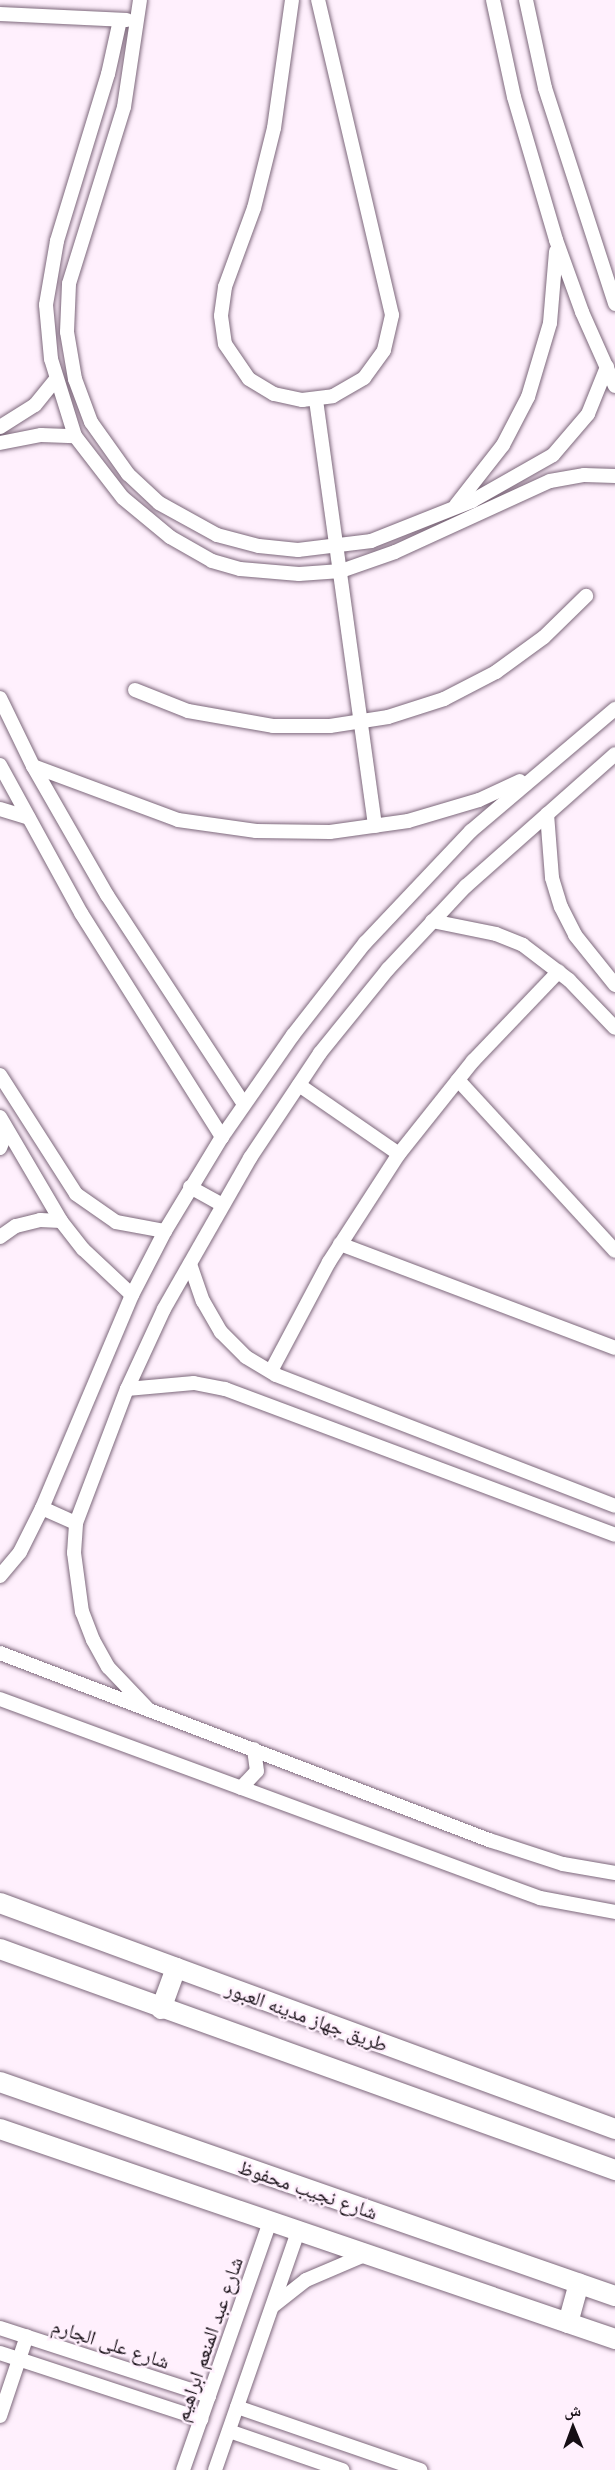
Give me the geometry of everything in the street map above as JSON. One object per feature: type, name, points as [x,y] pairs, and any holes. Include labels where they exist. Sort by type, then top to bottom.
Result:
[{"type":"street","points":[[140,0],[124,107],[69,284],[67,332],[82,402],[102,440],[121,466],[177,516],[217,535],[260,546],[336,547],[403,531],[505,484],[553,455],[588,414],[607,367]]},
{"type":"street","points":[[292,0],[274,128],[254,208],[225,287],[221,316],[225,344],[249,379],[288,398],[316,400],[333,396],[364,378],[384,350],[392,315],[318,0]]},
{"type":"street","points":[[493,0],[514,97],[556,240],[582,312],[615,386]]},
{"type":"street","points":[[526,0],[547,96],[615,304]]},
{"type":"street","points":[[0,14],[138,20]]},
{"type":"street","points":[[120,20],[108,74],[49,275],[45,305],[56,379],[75,436],[123,498],[170,537],[212,561],[276,573],[341,571],[436,536],[550,481],[584,475],[615,476]]},
{"type":"street","points":[[453,509],[503,445],[531,389],[550,323],[556,240]]},
{"type":"street","points":[[0,427],[35,405],[56,379]]},
{"type":"street","points":[[316,400],[375,826]]},
{"type":"street","points":[[0,442],[41,435],[75,436]]},
{"type":"street","points":[[135,690],[188,711],[244,723],[301,727],[359,723],[416,709],[470,686],[536,643],[586,596]]},
{"type":"street","points":[[0,698],[33,766],[108,896],[244,1104]]},
{"type":"street","points":[[0,1576],[20,1552],[42,1509],[132,1295],[165,1231],[190,1186],[244,1104],[365,943],[471,831],[615,709]]},
{"type":"street","points":[[149,1710],[108,1666],[86,1622],[76,1583],[76,1523],[127,1389],[222,1205],[299,1085],[388,969],[432,921],[615,754]]},
{"type":"street","points":[[0,765],[81,913],[222,1137]]},
{"type":"street","points":[[33,766],[178,820],[256,831],[330,832],[408,821],[479,801],[536,774]]},
{"type":"street","points":[[0,808],[29,818]]},
{"type":"street","points":[[547,814],[552,878],[561,908],[575,935],[615,986]]},
{"type":"street","points":[[432,921],[496,934],[523,945],[559,971],[615,1028]]},
{"type":"street","points":[[271,1371],[340,1244],[399,1154],[458,1080],[559,971]]},
{"type":"street","points":[[0,1075],[76,1194],[116,1222],[165,1231]]},
{"type":"street","points":[[458,1080],[615,1251]]},
{"type":"street","points":[[299,1085],[399,1154]]},
{"type":"street","points":[[0,1117],[61,1221],[83,1249],[132,1295]]},
{"type":"street","points":[[0,1148],[7,1131]]},
{"type":"street","points":[[190,1186],[222,1205]]},
{"type":"street","points":[[0,1237],[16,1226],[40,1220],[61,1221]]},
{"type":"street","points":[[340,1244],[615,1348]]},
{"type":"street","points":[[190,1264],[203,1301],[221,1332],[246,1357],[271,1371],[615,1506]]},
{"type":"street","points":[[127,1389],[183,1383],[225,1389],[615,1535]]},
{"type":"street","points":[[42,1509],[76,1523]]},
{"type":"street","points":[[0,1653],[489,1840],[564,1864],[615,1873]]},
{"type":"street","points":[[0,1699],[540,1898],[615,1912]]},
{"type":"street","points":[[242,1788],[257,1771],[254,1749]]},
{"type":"street","name":"طريق جهاز مدينه العبور","points":[[0,1903],[615,2129]]},
{"type":"street","points":[[0,1949],[161,2009],[615,2170]]},
{"type":"street","points":[[161,2009],[176,1968]]},
{"type":"street","name":"شارع نجيب محفوظ","points":[[0,2082],[615,2296]]},
{"type":"street","points":[[0,2129],[615,2339]]},
{"type":"street","name":"شارع عبد المنعم ابراهيم","points":[[183,2470],[270,2221]]},
{"type":"street","points":[[215,2470],[298,2231]]},
{"type":"street","points":[[272,2307],[306,2280],[368,2254]]},
{"type":"street","points":[[568,2323],[579,2283]]},
{"type":"street","points":[[0,2346],[3,2329]]},
{"type":"street","name":"شارع على الجارم","points":[[3,2329],[209,2396]]},
{"type":"street","points":[[0,2416],[27,2336]]},
{"type":"street","points":[[0,2353],[201,2420]]},
{"type":"street","points":[[237,2407],[420,2470]]},
{"type":"street","points":[[229,2431],[342,2470]]}]
